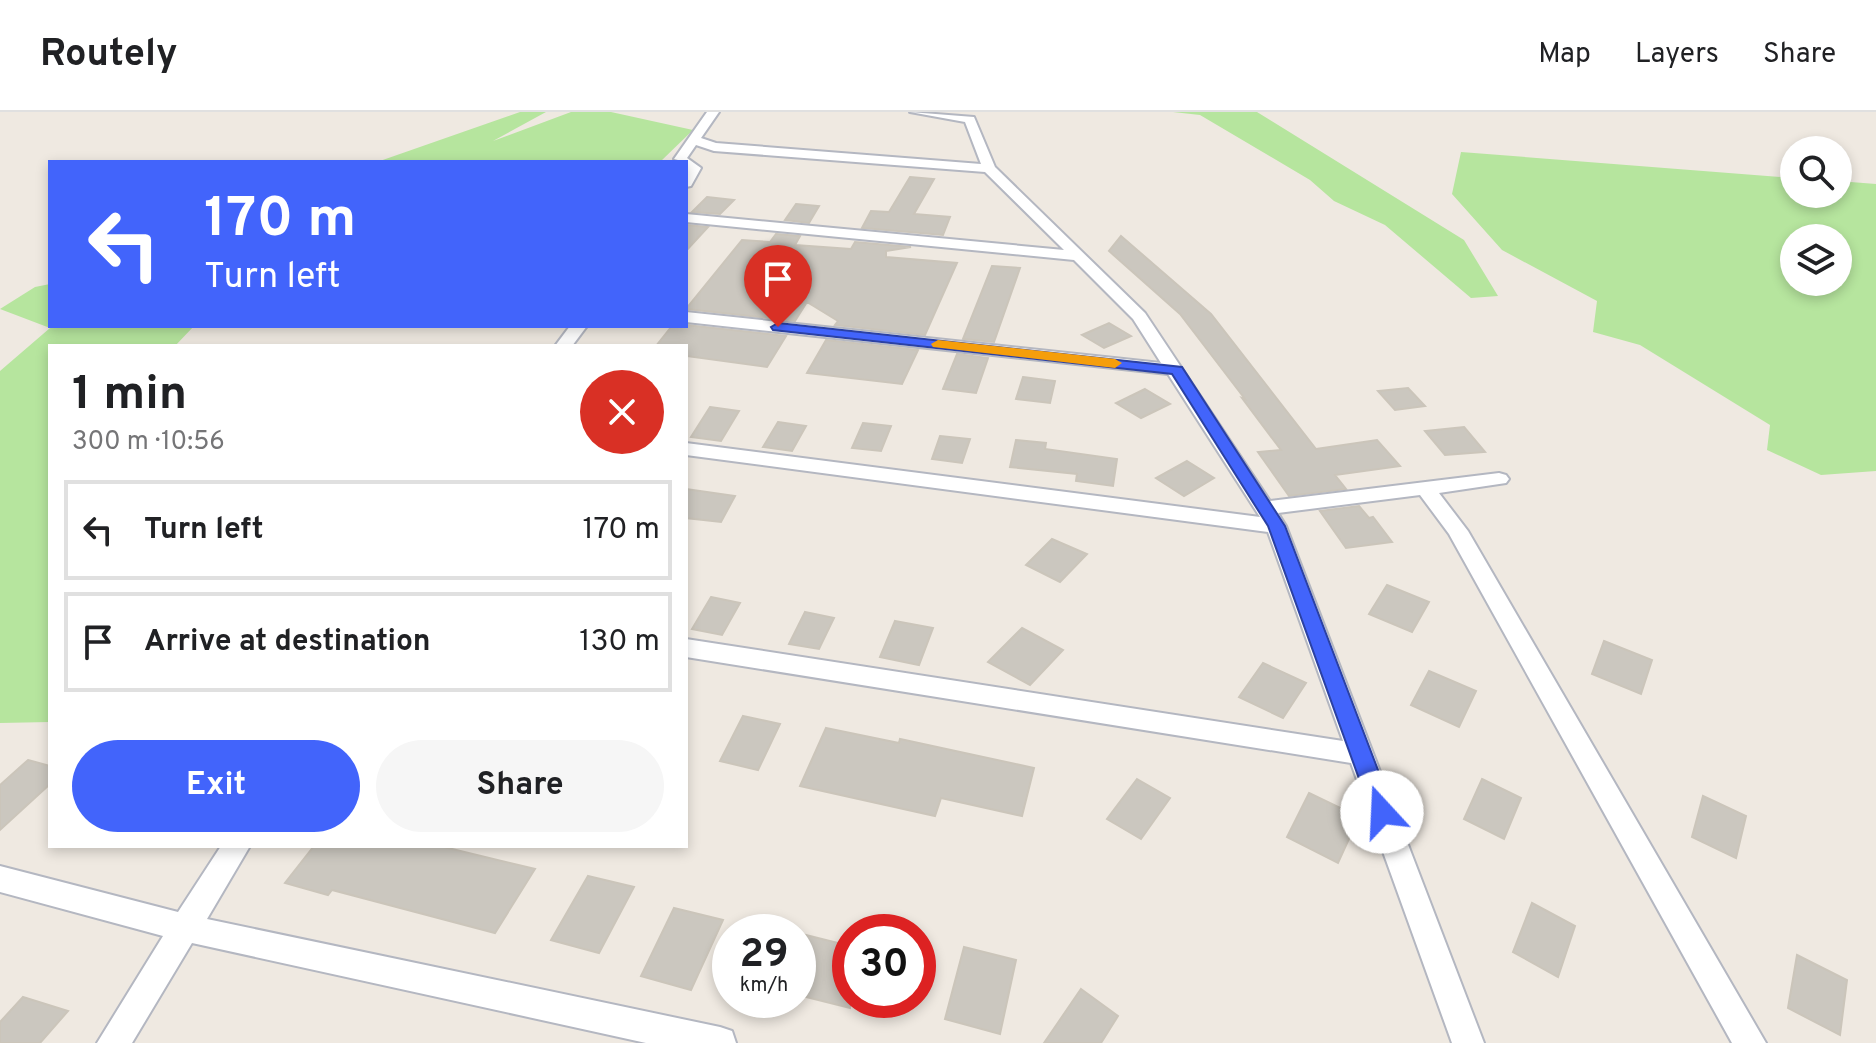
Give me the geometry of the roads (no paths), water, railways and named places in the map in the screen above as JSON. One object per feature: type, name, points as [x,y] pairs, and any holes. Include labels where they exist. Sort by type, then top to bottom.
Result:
[{"type":"street","points":[[682,160],[713,112]]},
{"type":"street","points":[[916,112],[970,119],[989,168],[1139,316],[1271,517],[1468,1043]]},
{"type":"street","points":[[694,140],[714,147],[989,168]]},
{"type":"street","points":[[688,164],[695,168],[688,180]]},
{"type":"street","points":[[688,218],[1078,256]]},
{"type":"street","points":[[688,317],[1177,370]]},
{"type":"street","points":[[565,344],[577,328]]},
{"type":"street","points":[[688,449],[1271,517],[1425,488],[1499,479]]},
{"type":"street","points":[[1425,488],[1458,531],[1750,1043]]},
{"type":"street","points":[[688,648],[1361,754]]},
{"type":"street","points":[[113,1043],[235,848]]},
{"type":"street","points":[[0,879],[185,928],[720,1043]]}]
